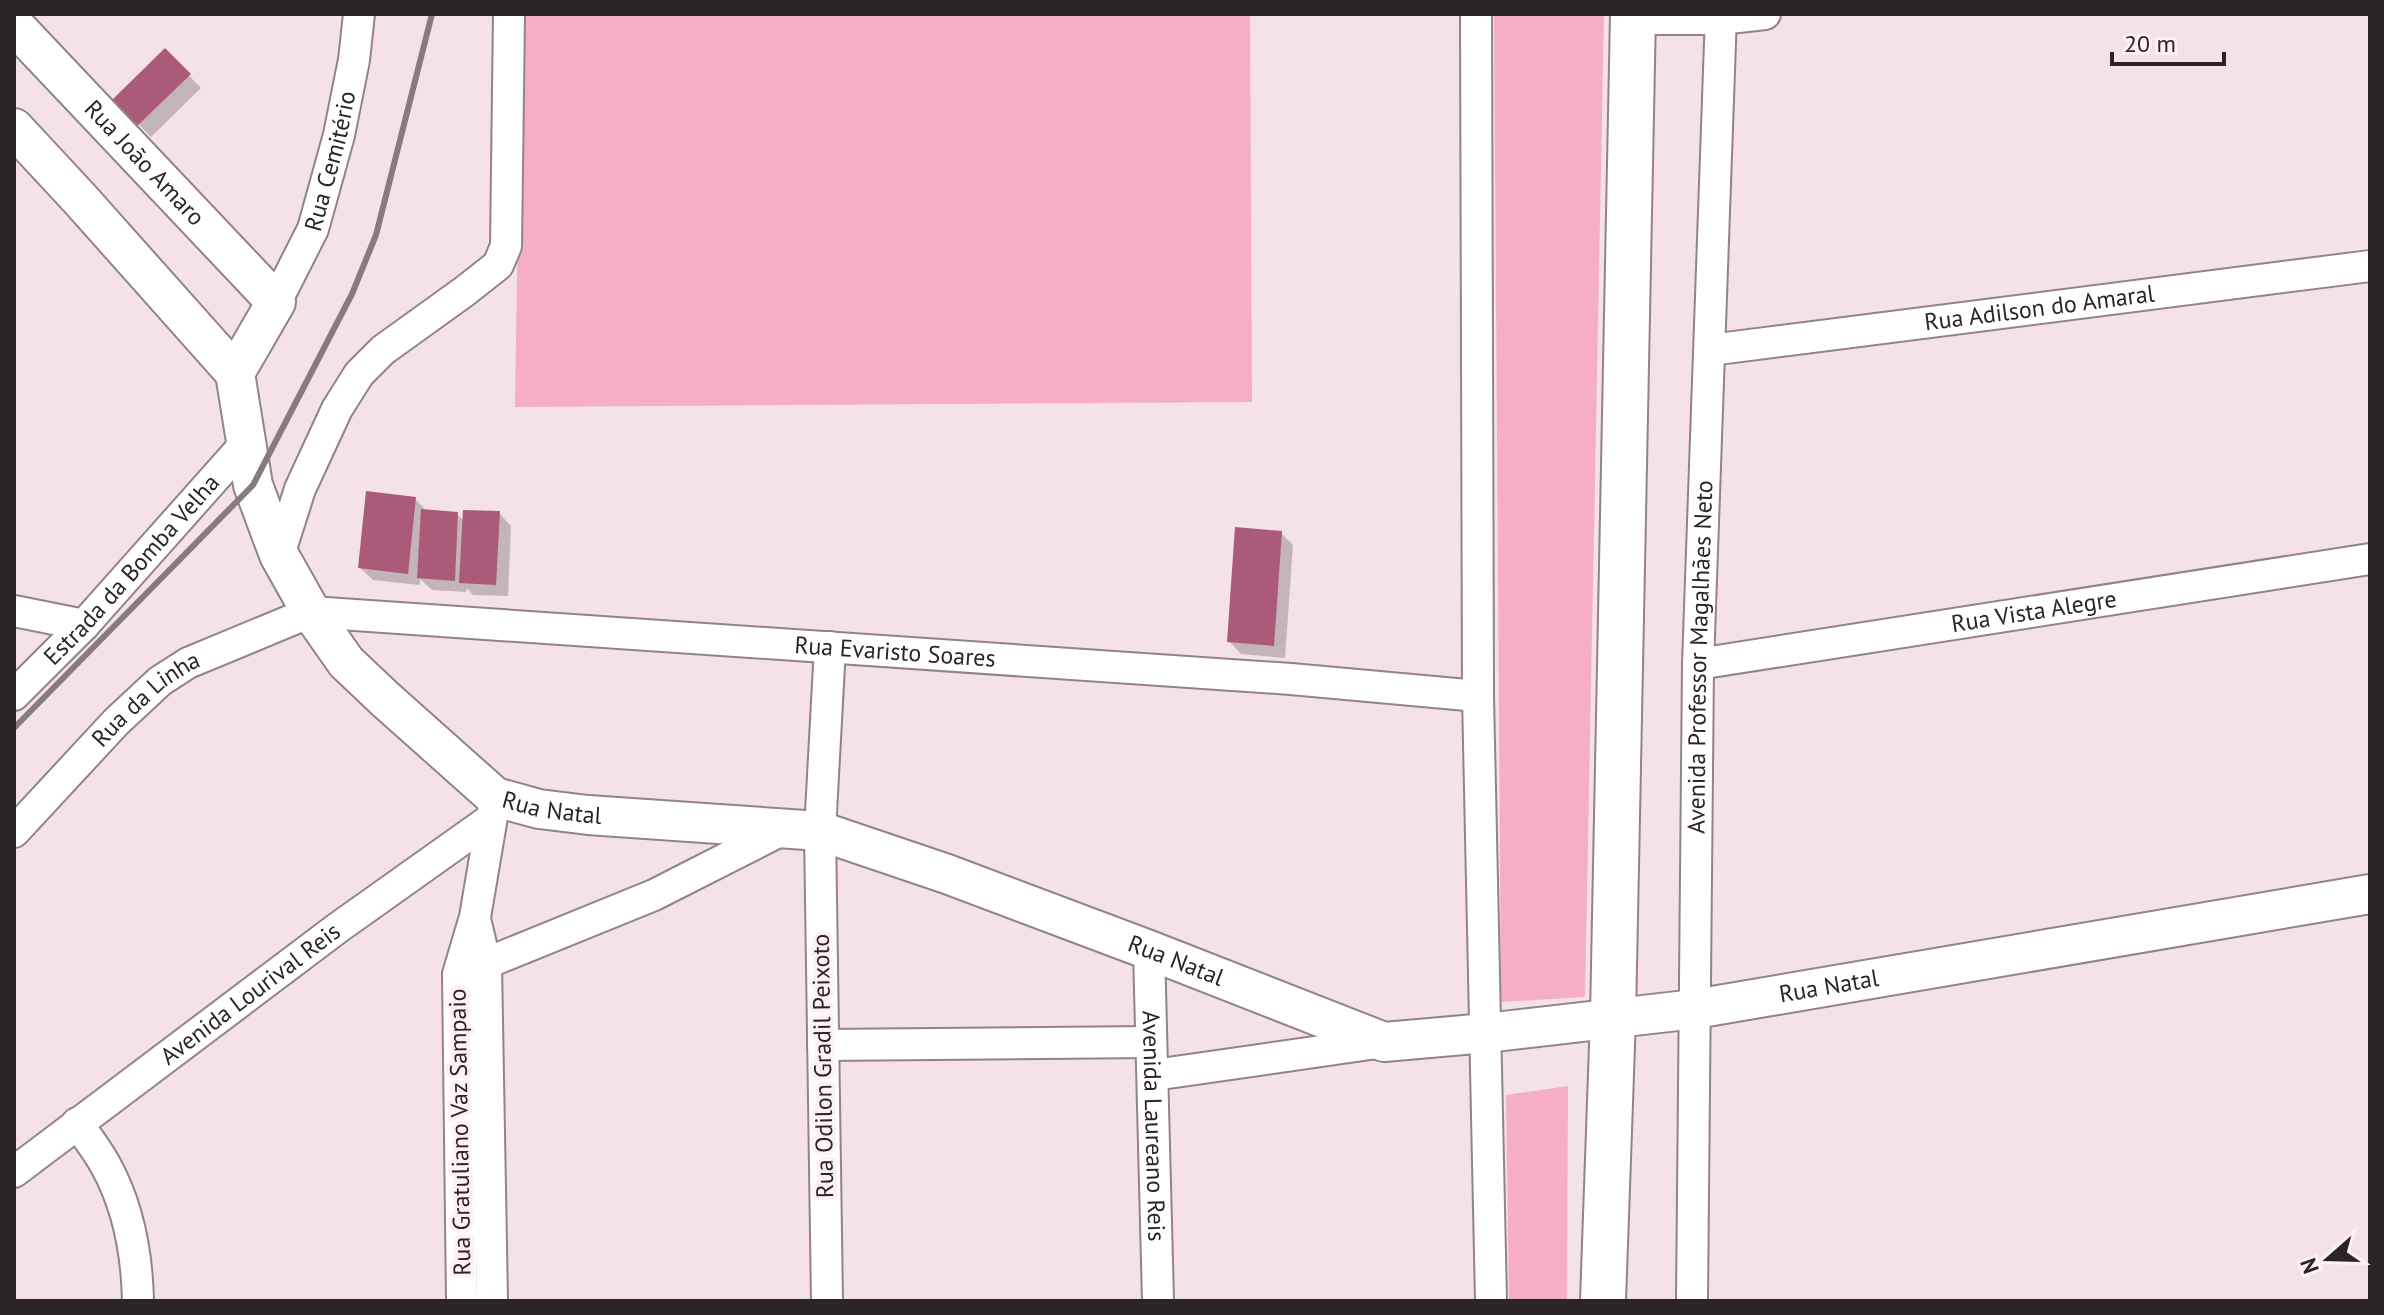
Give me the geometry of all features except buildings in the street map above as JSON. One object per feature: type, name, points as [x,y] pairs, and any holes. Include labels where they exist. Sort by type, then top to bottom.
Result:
[{"type":"main road","points":[[1603,1301],[1613,1017],[1632,16]]},
{"type":"street","name":"Rua Cemitério","points":[[276,302],[313,229],[339,135],[354,60],[359,14]]},
{"type":"street","points":[[279,555],[310,466],[337,409],[359,374],[383,350],[498,265],[506,246],[509,14]]},
{"type":"street","points":[[1476,14],[1478,696],[1491,1301]]},
{"type":"street","points":[[1632,16],[1765,14]]},
{"type":"street","name":"Avenida Professor Magalhães Neto","points":[[1692,1301],[1698,664],[1720,16]]},
{"type":"street","name":"Rua João Amaro","points":[[14,25],[276,302]]},
{"type":"street","points":[[14,128],[235,373],[276,302]]},
{"type":"street","name":"Rua Adilson do Amaral","points":[[1710,350],[2370,266]]},
{"type":"street","name":"Rua Natal","points":[[235,373],[253,485],[279,555],[311,612],[346,662],[493,808],[820,831],[947,874],[1384,1042],[1695,1009],[2370,894]]},
{"type":"street","name":"Estrada da Bomba Velha","points":[[14,695],[84,625],[246,443]]},
{"type":"street","name":"Rua Vista Alegre","points":[[1698,664],[2370,559]]},
{"type":"street","points":[[14,611],[84,625]]},
{"type":"street","name":"Rua Evaristo Soares","points":[[311,612],[1275,677],[1478,696]]},
{"type":"street","name":"Rua da Linha","points":[[14,832],[116,722],[160,681],[188,663],[311,612]]},
{"type":"street","name":"Rua Odilon Gradil Peixoto","points":[[827,1301],[820,831],[830,647]]},
{"type":"street","name":"Rua Gratuliano Vaz Sampaio","points":[[462,1301],[475,917],[493,808]]},
{"type":"street","name":"Avenida Lourival Reis","points":[[14,1172],[493,808]]},
{"type":"street","points":[[472,970],[654,895],[782,830]]},
{"type":"street","name":"Avenida Laureano Reis","points":[[1149,950],[1158,1301]]},
{"type":"street","name":"Rua Gratuliano Vaz Sampaio","points":[[472,970],[492,1301]]},
{"type":"street","points":[[823,1045],[1151,1042]]},
{"type":"street","points":[[1154,1075],[1384,1042]]},
{"type":"street","points":[[77,1123],[105,1164],[119,1195],[132,1238],[138,1301]]},
{"type":"shaded area","points":[[521,14],[1250,14],[1252,402],[515,407]]},
{"type":"shaded area","points":[[1494,14],[1604,14],[1585,997],[1501,1002]]},
{"type":"shaded area","points":[[1568,1086],[1567,1301],[1509,1301],[1506,1095]]},
{"type":"railway","points":[[14,728],[253,485],[352,294],[376,235],[432,14]]}]
